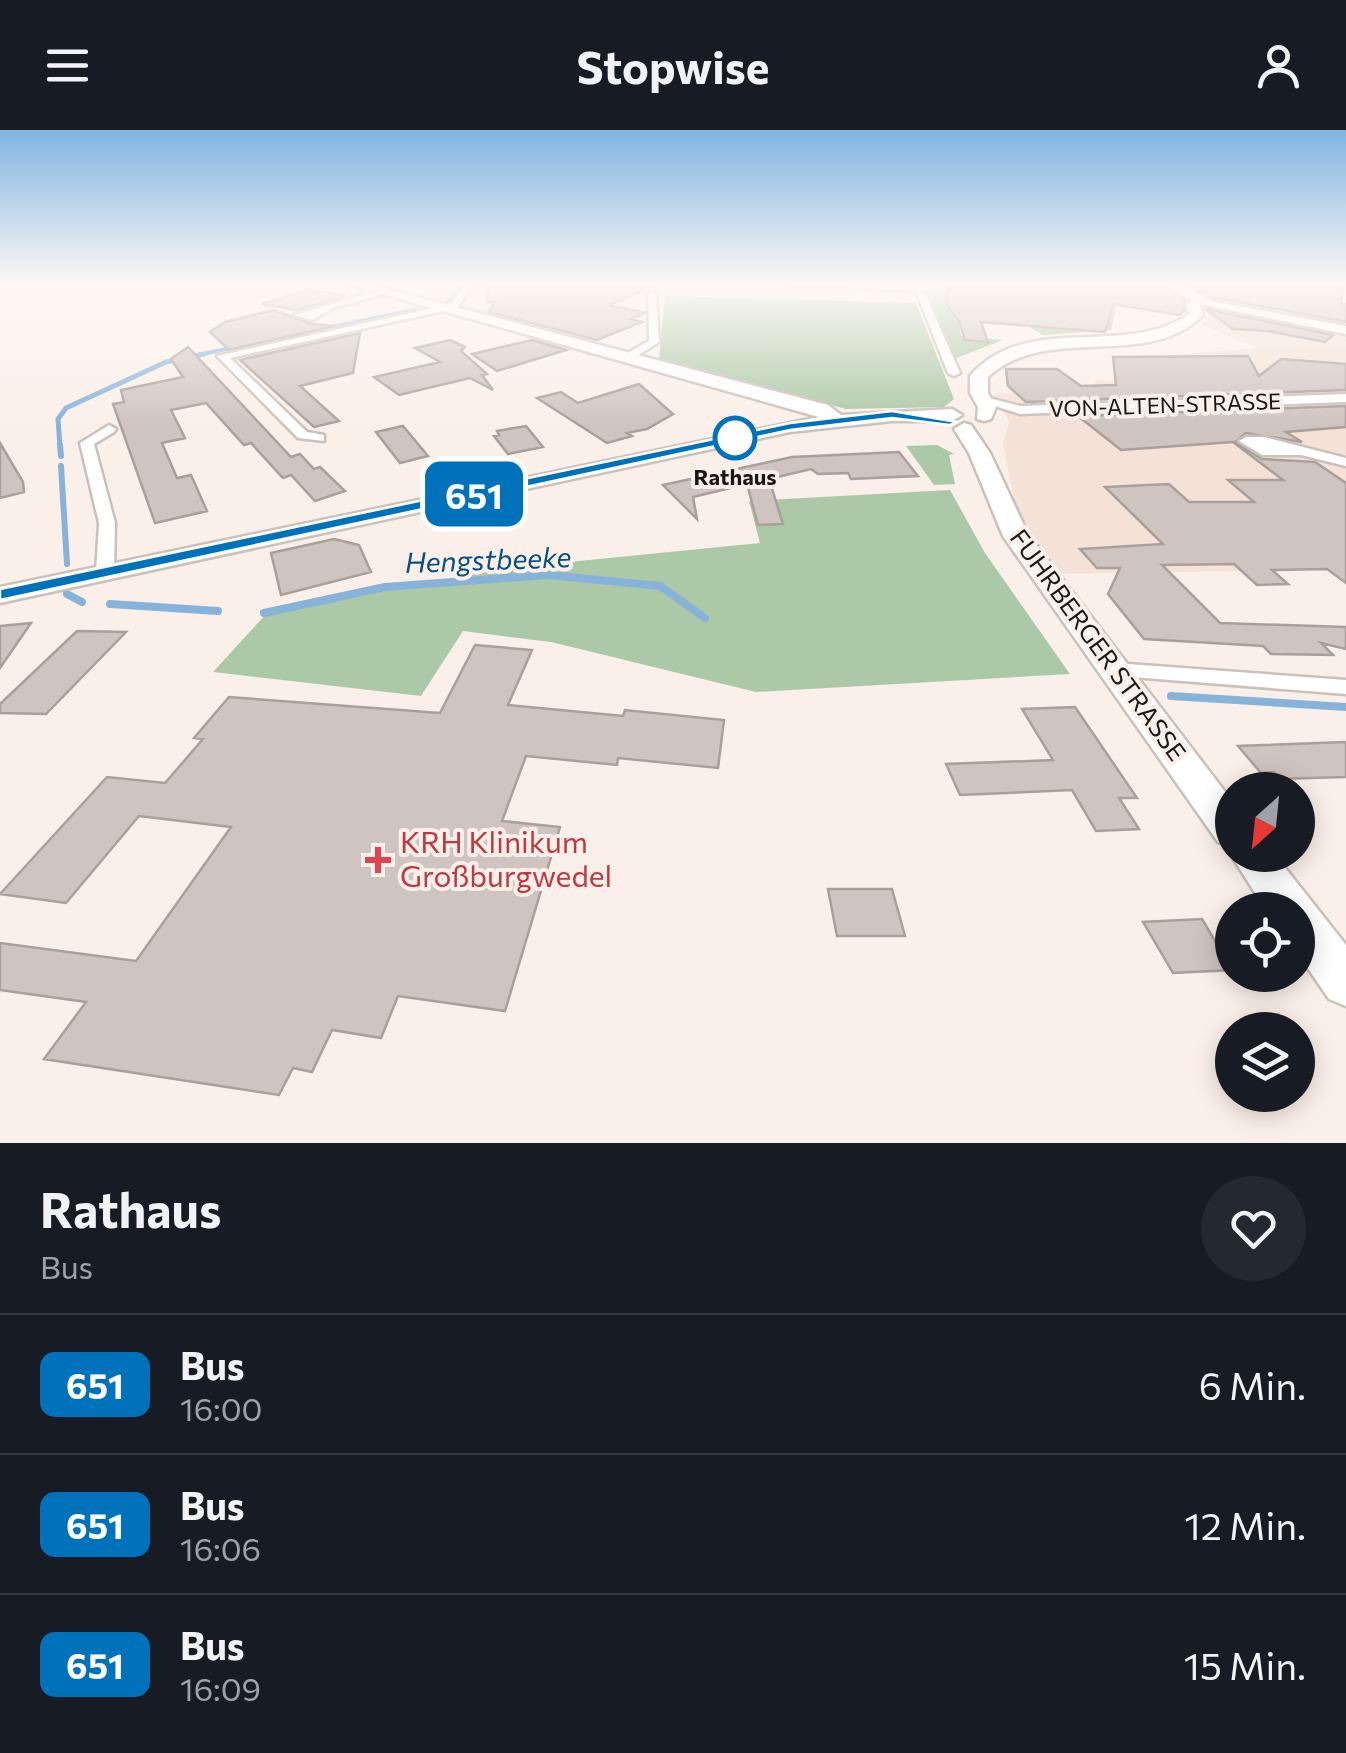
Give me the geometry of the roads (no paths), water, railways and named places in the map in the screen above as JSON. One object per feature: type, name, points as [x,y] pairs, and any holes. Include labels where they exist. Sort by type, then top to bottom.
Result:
[{"type":"street","points":[[319,438],[302,435],[222,356],[337,331]]},
{"type":"street","points":[[532,331],[821,409],[834,419]]},
{"type":"street","points":[[628,357],[654,342],[654,331]]},
{"type":"street","points":[[937,331],[954,374]]},
{"type":"street","points":[[0,595],[834,419],[892,414],[973,419],[979,376],[1000,358],[1051,344],[1167,331]]},
{"type":"street","name":"VON-ALTEN-STRASSE","points":[[973,419],[1020,410],[1346,398]]},
{"type":"street","name":"FUHRBERGER STRASSE","points":[[973,419],[998,504],[1016,536],[1215,807]]},
{"type":"street","points":[[105,572],[106,523],[87,443],[109,430]]},
{"type":"street","points":[[1303,451],[1346,462]]},
{"type":"street","points":[[1114,670],[1346,687]]},
{"type":"street","points":[[1315,941],[1346,983]]},
{"type":"waterway","points":[[280,338],[312,331]]},
{"type":"waterway","points":[[192,356],[237,347]]},
{"type":"waterway","points":[[60,447],[58,419],[66,408],[166,362],[204,354]]},
{"type":"waterway","points":[[60,445],[61,456]]},
{"type":"waterway","points":[[61,466],[67,564]]},
{"type":"waterway","name":"Hengstbeeke","points":[[264,613],[385,587],[548,575],[660,586],[705,618]]},
{"type":"waterway","name":"Hengstbeeke","points":[[67,594],[82,602]]},
{"type":"waterway","name":"Hengstbeeke","points":[[110,604],[218,611]]},
{"type":"waterway","name":"Hengstbeeke","points":[[1171,696],[1346,707]]},
{"type":"place","name":"Rathaus","points":[[735,438]]},
{"type":"place","name":"KRH Klinikum Großburgwedel","points":[[378,860]]}]
